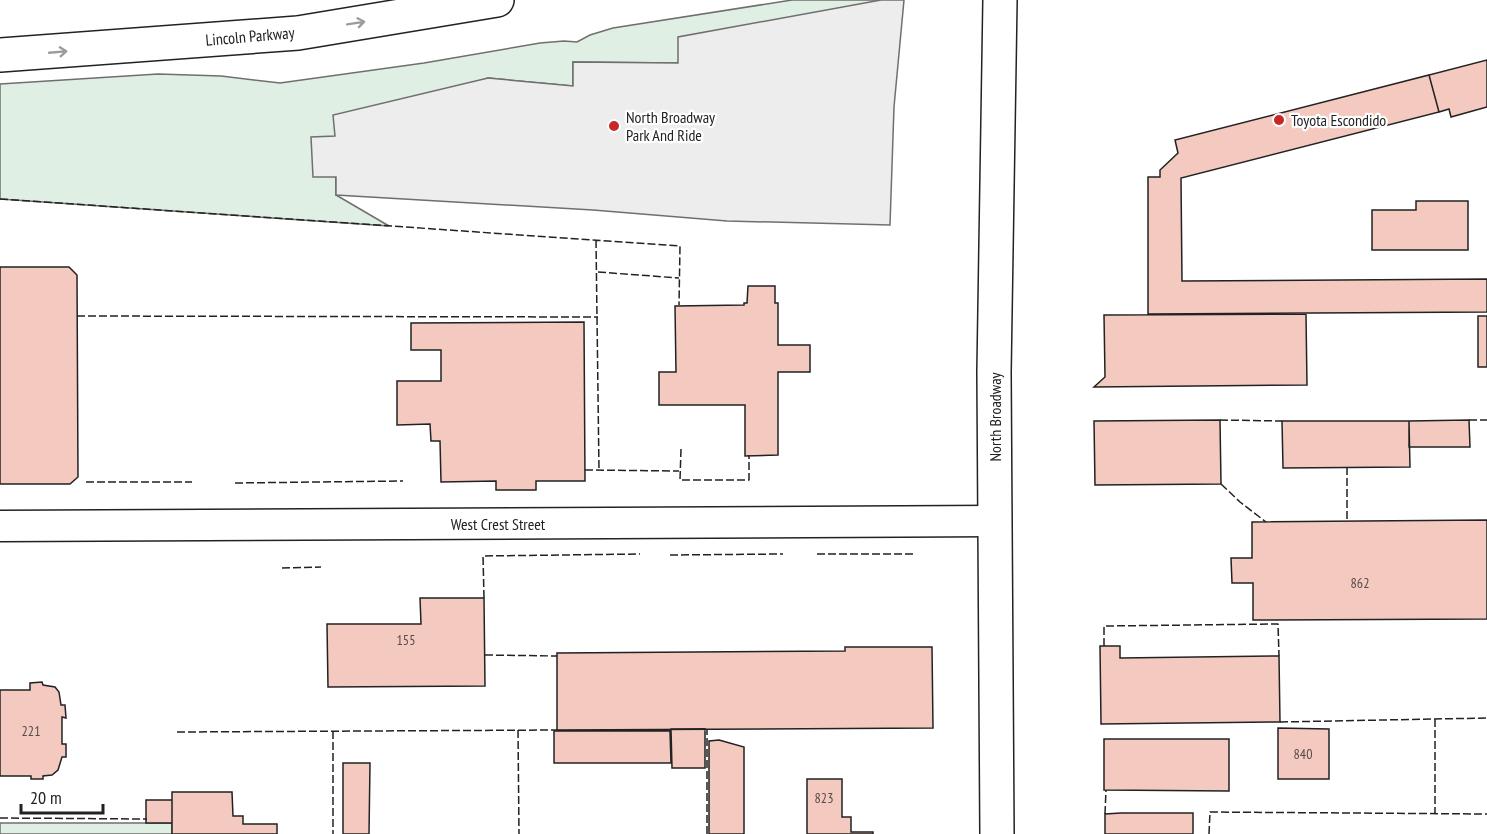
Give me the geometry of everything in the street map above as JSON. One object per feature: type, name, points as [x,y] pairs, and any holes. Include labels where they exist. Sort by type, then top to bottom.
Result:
[{"type":"main road","name":"Lincoln Parkway","points":[[0,55],[298,33],[497,0]]},
{"type":"main road","name":"North Broadway","points":[[997,834],[994,372],[1000,0]]},
{"type":"street","name":"West Crest Street","points":[[0,526],[995,521]]},
{"type":"green space","points":[[792,0],[892,0],[750,25],[678,63],[573,62],[573,86],[488,78],[335,136],[336,195],[389,226],[0,199],[0,84],[158,74],[221,76],[280,83],[424,63],[540,43],[577,42],[590,35],[613,28]]},
{"type":"green space","points":[[0,823],[172,823],[172,834],[0,834]]},
{"type":"shaded area","name":"North Broadway Park And Ride","points":[[881,0],[904,0],[894,107],[890,225],[727,221],[593,210],[336,195],[336,177],[313,177],[311,137],[335,136],[333,115],[488,78],[573,86],[573,62],[678,63],[678,37]]},
{"type":"building","points":[[1487,60],[1487,107],[1451,117],[1449,109],[1439,112],[1429,75]]},
{"type":"building","points":[[1429,75],[1439,112],[1181,178],[1182,281],[1487,279],[1487,312],[1148,314],[1148,177],[1160,177],[1160,170],[1178,153],[1175,140]]},
{"type":"building","points":[[1416,201],[1468,201],[1468,250],[1372,250],[1372,210],[1416,210]]},
{"type":"building","points":[[0,267],[69,267],[77,275],[78,477],[70,484],[0,484]]},
{"type":"building","points":[[748,286],[775,286],[775,303],[778,303],[778,345],[810,345],[810,372],[778,372],[778,455],[745,456],[745,405],[659,405],[659,372],[676,372],[675,306],[744,305],[747,303]]},
{"type":"building","points":[[1306,314],[1307,385],[1094,387],[1105,377],[1104,315]]},
{"type":"building","points":[[1478,316],[1487,316],[1487,367],[1478,367]]},
{"type":"building","points":[[584,322],[585,481],[536,481],[536,490],[496,490],[496,481],[441,482],[440,441],[431,441],[430,424],[397,425],[397,381],[441,381],[441,350],[411,350],[411,323]]},
{"type":"building","points":[[1220,420],[1221,484],[1095,485],[1094,421]]},
{"type":"building","points":[[1469,420],[1470,447],[1409,447],[1409,421]]},
{"type":"building","points":[[1282,421],[1409,421],[1410,467],[1283,468]]},
{"type":"building","points":[[1487,520],[1487,619],[1253,620],[1253,583],[1232,583],[1231,558],[1252,558],[1252,522]]},
{"type":"building","points":[[420,598],[484,598],[485,686],[328,687],[327,624],[421,624]]},
{"type":"building","points":[[1100,646],[1120,646],[1120,658],[1279,656],[1280,722],[1101,724]]},
{"type":"building","points":[[845,647],[932,647],[933,728],[557,730],[557,653],[845,651]]},
{"type":"building","points":[[42,682],[43,685],[55,687],[59,692],[61,705],[65,705],[66,718],[62,717],[62,744],[66,744],[66,757],[62,757],[58,770],[52,775],[43,776],[43,779],[31,779],[31,776],[0,776],[0,690],[30,690],[30,683]]},
{"type":"building","points":[[1278,728],[1329,729],[1329,779],[1278,779]]},
{"type":"building","points":[[671,729],[705,729],[705,768],[672,768]]},
{"type":"building","points":[[554,731],[670,731],[671,763],[554,763]]},
{"type":"building","points":[[1104,739],[1229,739],[1229,791],[1104,790]]},
{"type":"building","points":[[719,740],[744,747],[744,834],[709,834],[709,741]]},
{"type":"building","points":[[343,763],[370,763],[369,834],[343,834]]},
{"type":"building","points":[[807,779],[842,779],[842,817],[851,817],[851,832],[873,832],[873,834],[807,834]]},
{"type":"building","points":[[172,792],[232,792],[233,816],[243,816],[243,824],[277,824],[277,834],[172,834]]},
{"type":"building","points":[[146,800],[172,800],[172,823],[146,823]]},
{"type":"building","points":[[1193,813],[1193,834],[1105,834],[1105,814]]},
{"type":"fence","points":[[0,199],[680,246],[679,305]]},
{"type":"fence","points":[[596,240],[599,471]]},
{"type":"fence","points":[[598,272],[679,278]]},
{"type":"fence","points":[[77,316],[598,317]]},
{"type":"fence","points":[[1220,420],[1282,421]]},
{"type":"fence","points":[[1469,420],[1487,420]]},
{"type":"fence","points":[[681,449],[680,480],[749,480],[749,455]]},
{"type":"fence","points":[[1347,467],[1347,521]]},
{"type":"fence","points":[[585,470],[679,471]]},
{"type":"fence","points":[[235,483],[403,481]]},
{"type":"fence","points":[[86,482],[192,482]]},
{"type":"fence","points":[[1221,484],[1266,522]]},
{"type":"fence","points":[[484,598],[483,556],[640,554]]},
{"type":"fence","points":[[670,555],[783,554]]},
{"type":"fence","points":[[817,554],[914,554]]},
{"type":"fence","points":[[282,568],[321,567]]},
{"type":"fence","points":[[1104,646],[1104,626],[1278,624],[1279,656]]},
{"type":"fence","points":[[485,655],[557,656]]},
{"type":"fence","points":[[1280,722],[1487,718]]},
{"type":"fence","points":[[1435,719],[1435,813]]},
{"type":"fence","points":[[707,729],[707,834]]},
{"type":"fence","points":[[518,730],[519,834]]},
{"type":"fence","points":[[177,732],[557,730]]},
{"type":"fence","points":[[333,731],[333,834]]},
{"type":"fence","points":[[1105,814],[1106,790]]},
{"type":"fence","points":[[1209,834],[1210,812],[1487,814]]},
{"type":"fence","points":[[0,818],[147,819]]},
{"type":"place","name":"Toyota Escondido","points":[[1279,120]]},
{"type":"place","name":"North Broadway Park And Ride","points":[[614,126]]}]
